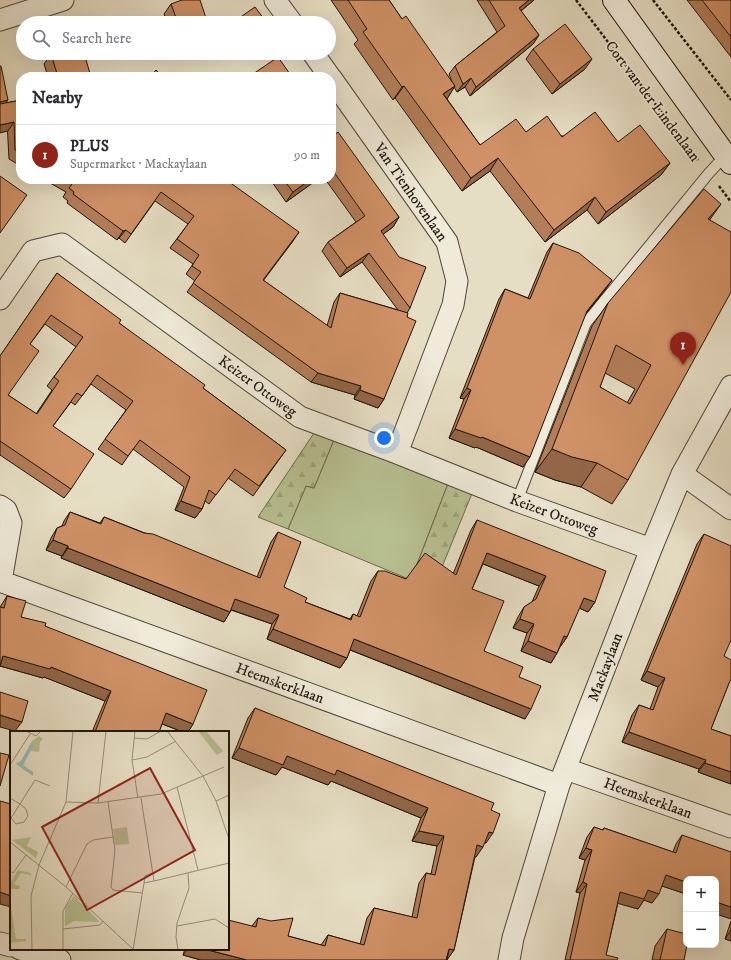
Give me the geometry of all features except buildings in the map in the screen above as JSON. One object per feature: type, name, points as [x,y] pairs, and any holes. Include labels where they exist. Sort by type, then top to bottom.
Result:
[{"type":"main road","name":"Cort van der Lindenlaan","points":[[614,0],[728,160]]},
{"type":"street","points":[[0,20],[62,0]]},
{"type":"street","points":[[275,0],[287,16]]},
{"type":"street","name":"Van Tienhovenlaan","points":[[318,60],[327,72]]},
{"type":"street","name":"Van Tienhovenlaan","points":[[336,85],[447,242],[457,281],[453,305],[397,453]]},
{"type":"street","name":"Keizer Ottoweg","points":[[0,299],[33,251],[62,244],[300,417],[397,453],[517,501],[651,549]]},
{"type":"street","name":"Mackaylaan","points":[[509,960],[512,938],[562,777],[651,549],[682,474],[731,386]]},
{"type":"street","points":[[682,474],[731,509]]},
{"type":"street","name":"Heemskerklaan","points":[[0,506],[6,510],[11,523],[0,581],[562,777],[731,827]]},
{"type":"street","points":[[0,943],[10,946]]},
{"type":"street","points":[[24,950],[60,960]]},
{"type":"lane","points":[[517,501],[586,323],[709,173],[728,160]]},
{"type":"path","name":"Cort van der Lindenlaan","points":[[576,0],[731,202]]},
{"type":"path","points":[[653,0],[731,100]]},
{"type":"green space","points":[[318,427],[336,435],[314,488],[306,486],[288,529],[258,517]]},
{"type":"green space","points":[[336,435],[449,481],[411,580],[288,529],[306,486],[314,488]]},
{"type":"green space","points":[[449,481],[473,491],[433,589],[411,580]]},
{"type":"place","name":"PLUS","points":[[683,365]]}]
